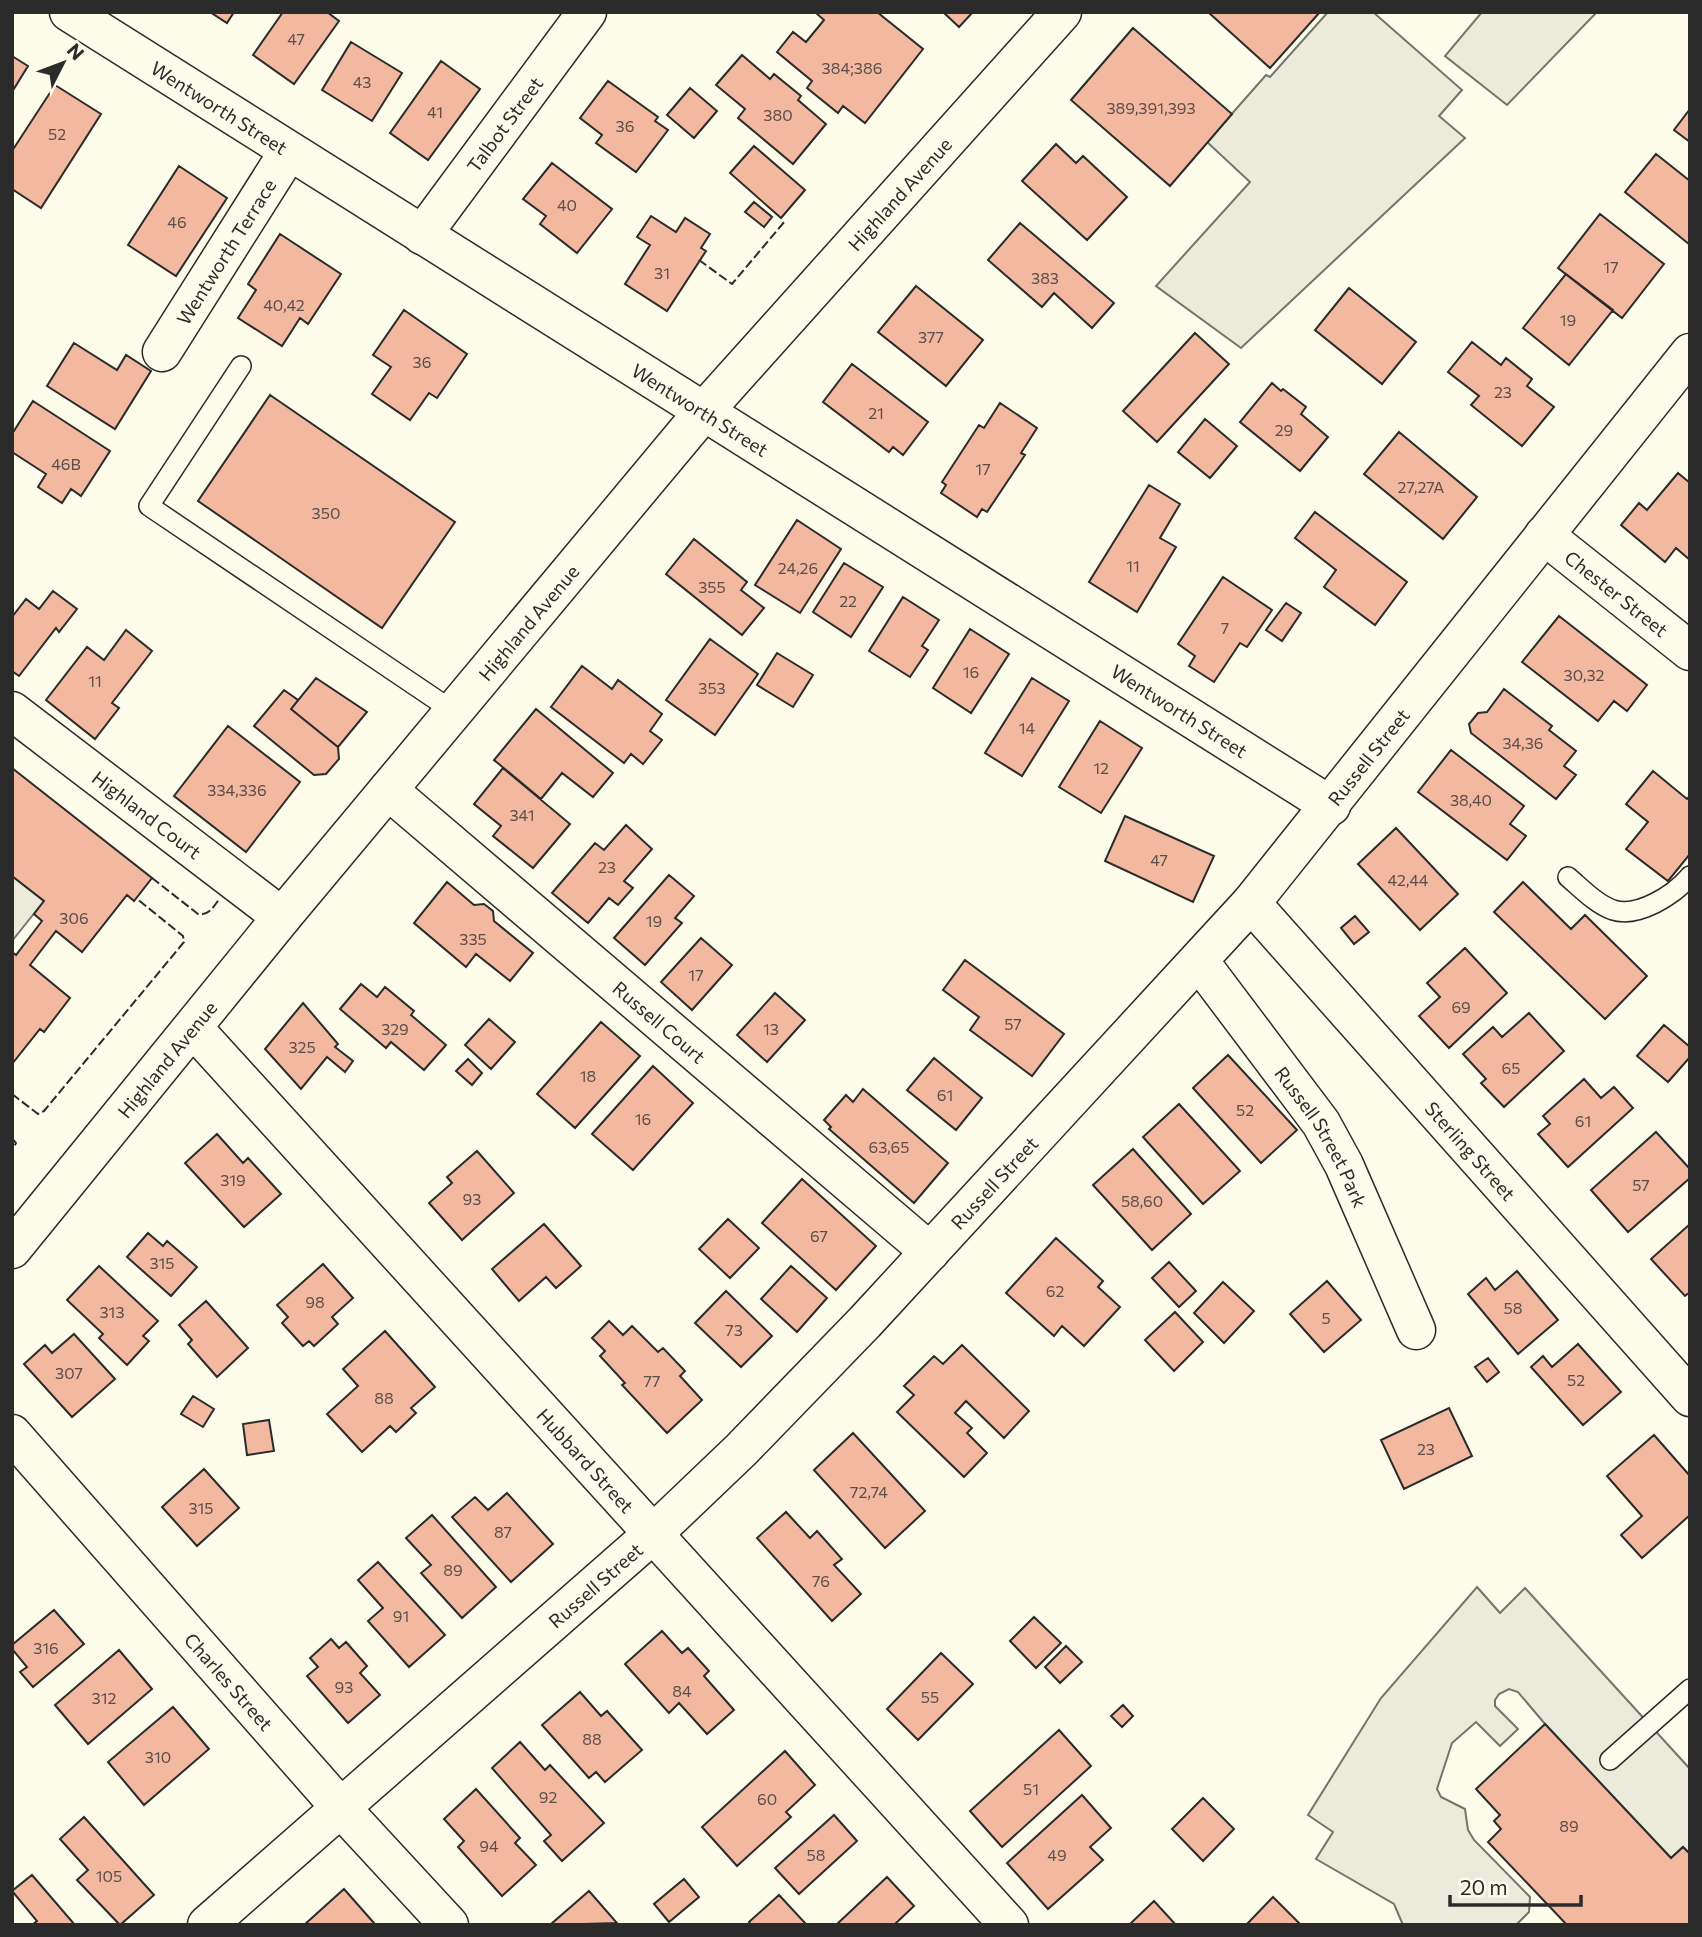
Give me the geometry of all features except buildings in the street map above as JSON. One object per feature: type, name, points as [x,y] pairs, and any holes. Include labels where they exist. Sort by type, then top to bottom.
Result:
[{"type":"street","name":"Wentworth Street","points":[[69,12],[1331,806]]},
{"type":"street","name":"Talbot Street","points":[[422,235],[587,12]]},
{"type":"street","name":"Highland Avenue","points":[[12,1249],[282,917],[705,410],[1062,12]]},
{"type":"street","name":"Wentworth Terrace","points":[[162,352],[289,151]]},
{"type":"street","name":"Russell Street","points":[[207,1925],[654,1533],[741,1450],[930,1252],[1251,903],[1690,353]]},
{"type":"street","name":"Chester Street","points":[[1544,535],[1690,652]]},
{"type":"street","name":"Highland Court","points":[[12,711],[282,917]]},
{"type":"street","name":"Russell Court","points":[[388,790],[930,1252]]},
{"type":"street","name":"Sterling Street","points":[[1251,903],[1690,1397]]},
{"type":"street","name":"Russell Street Park","points":[[1199,961],[1321,1123],[1344,1166],[1416,1329]]},
{"type":"street","name":"Hubbard Street","points":[[193,1028],[1009,1925]]},
{"type":"street","name":"Charles Street","points":[[12,1434],[340,1807],[449,1925]]},
{"type":"lane","points":[[241,366],[149,506],[453,711]]},
{"type":"lane","points":[[1568,877],[1614,911],[1638,909],[1664,900],[1690,876]]},
{"type":"lane","points":[[1610,1760],[1690,1689]]},
{"type":"shaded area","points":[[1328,12],[1373,12],[1462,90],[1439,116],[1465,138],[1241,348],[1156,286],[1250,182],[1207,142],[1266,75],[1270,77]]},
{"type":"shaded area","points":[[1482,12],[1597,12],[1507,105],[1445,56]]},
{"type":"shaded area","points":[[12,876],[44,901],[12,941]]},
{"type":"shaded area","points":[[1477,1587],[1500,1613],[1525,1588],[1690,1769],[1690,1854],[1683,1847],[1671,1858],[1518,1692],[1509,1689],[1499,1694],[1495,1706],[1518,1729],[1500,1746],[1476,1722],[1452,1743],[1437,1789],[1441,1797],[1465,1809],[1468,1830],[1474,1840],[1530,1897],[1529,1912],[1516,1925],[1403,1925],[1394,1904],[1316,1859],[1333,1832],[1308,1815],[1381,1698]]},
{"type":"fence","points":[[699,260],[732,284],[785,221]]},
{"type":"fence","points":[[152,878],[198,914],[208,912],[220,898]]},
{"type":"fence","points":[[12,1094],[38,1114],[44,1111],[184,942],[183,936],[136,898]]},
{"type":"fence","points":[[12,1138],[16,1143],[12,1150]]}]
